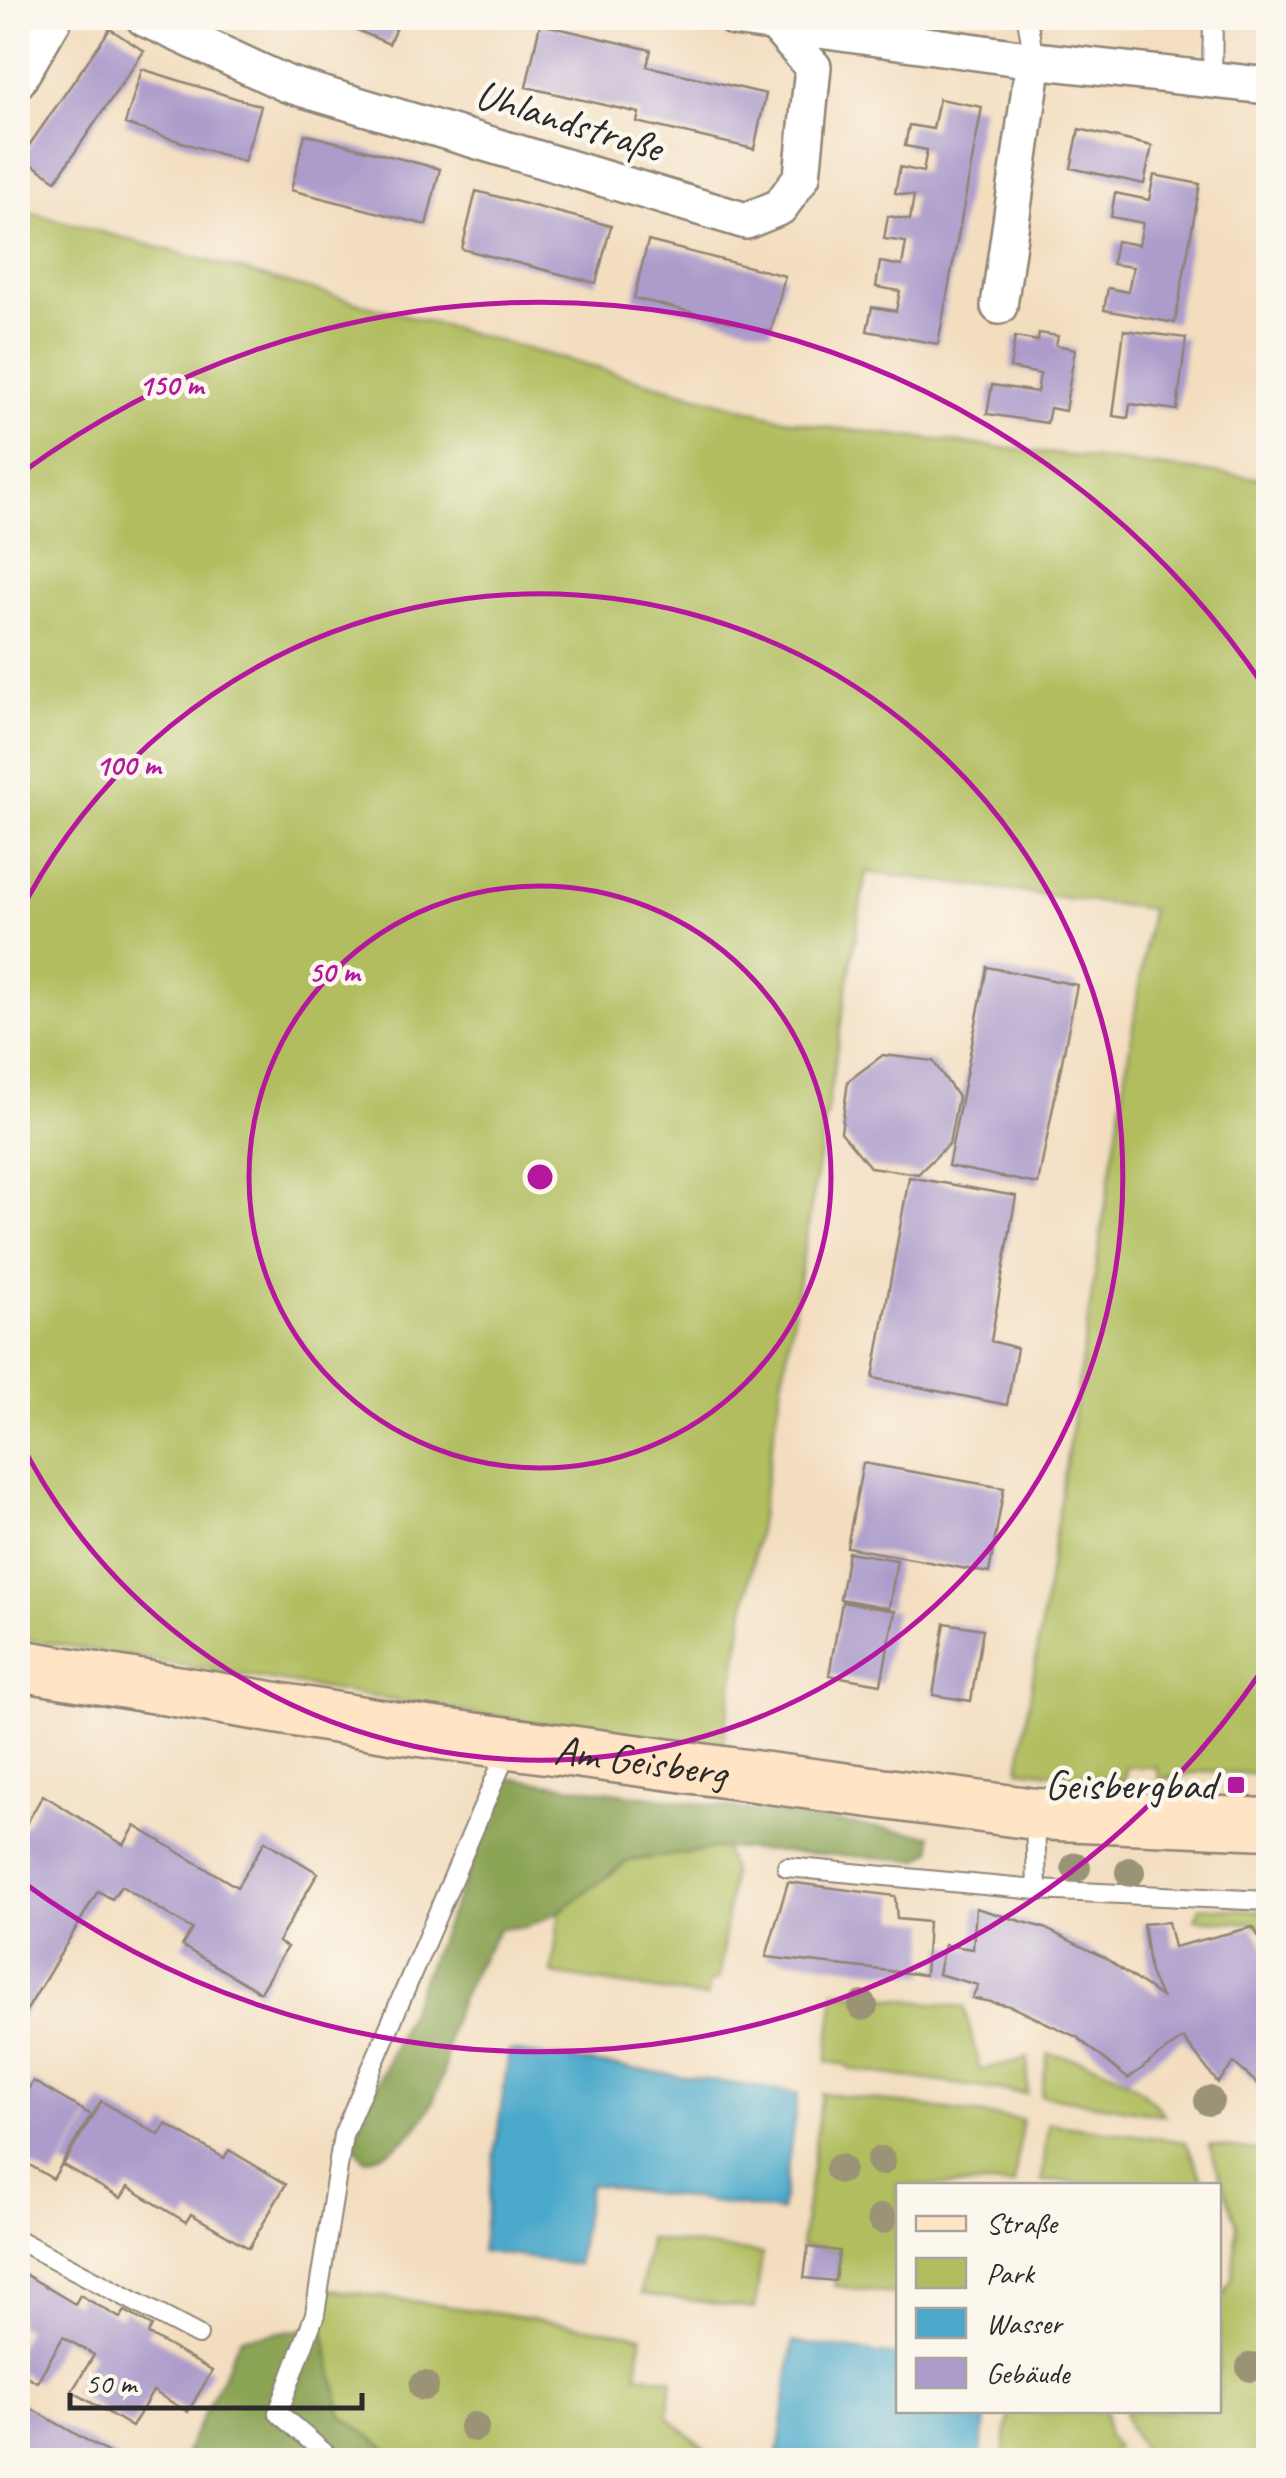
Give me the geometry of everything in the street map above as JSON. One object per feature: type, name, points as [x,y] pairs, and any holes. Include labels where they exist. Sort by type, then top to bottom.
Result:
[{"type":"street","points":[[18,80],[54,18]]},
{"type":"street","name":"Uhlandstraße","points":[[144,18],[287,84],[746,222],[780,206],[802,176],[813,68],[777,22]]},
{"type":"street","points":[[734,18],[1034,60],[1268,86]]},
{"type":"street","points":[[999,306],[1034,60]]},
{"type":"street","name":"Am Geisberg","points":[[18,1665],[510,1743],[1035,1814],[1268,1824]]},
{"type":"lane","points":[[1027,18],[1034,60]]},
{"type":"lane","points":[[1212,79],[1213,18]]},
{"type":"lane","points":[[333,2460],[278,2413],[315,2314],[343,2135],[510,1743]]},
{"type":"lane","points":[[1035,1814],[1037,1890]]},
{"type":"lane","points":[[787,1867],[1037,1890],[1268,1900]]},
{"type":"lane","points":[[18,2240],[198,2335]]},
{"type":"green space","points":[[18,209],[775,417],[824,427],[1268,479],[1268,1775],[1205,1771],[1159,1780],[1157,1767],[1126,1767],[1124,1781],[1019,1769],[1151,909],[866,872],[723,1743],[603,1735],[18,1638]]},
{"type":"green space","points":[[508,1778],[931,1835],[932,1850],[919,1860],[723,1848],[628,1861],[560,1911],[527,1927],[500,1928],[460,1999],[449,2031],[439,2087],[425,2115],[393,2148],[365,2159],[352,2144]]},
{"type":"green space","points":[[723,1848],[732,1872],[719,1979],[710,1983],[707,1998],[552,1974],[560,1911],[628,1861]]},
{"type":"green space","points":[[1200,1907],[1268,1911],[1268,1930],[1252,1923],[1195,1919]]},
{"type":"green space","points":[[835,1991],[964,2007],[980,2070],[1028,2058],[1027,2094],[848,2069],[848,2065],[827,2062]]},
{"type":"green space","points":[[1048,2054],[1113,2072],[1141,2090],[1164,2115],[1041,2095]]},
{"type":"green space","points":[[822,2093],[1022,2120],[1014,2183],[896,2183],[896,2294],[835,2286],[839,2251],[801,2246]]},
{"type":"green space","points":[[1048,2123],[1186,2142],[1204,2183],[1124,2183],[1042,2181]]},
{"type":"green space","points":[[1209,2145],[1268,2152],[1268,2460],[1151,2460],[1129,2429],[1125,2413],[1221,2413],[1221,2300],[1233,2276],[1237,2224]]},
{"type":"green space","points":[[649,2239],[762,2254],[755,2309],[641,2294]]},
{"type":"green space","points":[[329,2289],[642,2335],[637,2374],[672,2379],[668,2417],[717,2460],[402,2460],[342,2417],[323,2327]]},
{"type":"green space","points":[[323,2327],[342,2416],[402,2460],[182,2460],[241,2337]]},
{"type":"green space","points":[[1010,2413],[1105,2413],[1108,2436],[1116,2447],[1104,2460],[1003,2460]]},
{"type":"water","points":[[509,2051],[798,2093],[781,2212],[589,2184],[577,2265],[481,2251]]},
{"type":"water","points":[[793,2342],[896,2356],[896,2413],[986,2413],[980,2460],[832,2460],[778,2453]]},
{"type":"building","points":[[330,18],[400,18],[389,44]]},
{"type":"building","points":[[540,24],[651,50],[647,66],[766,94],[754,149],[637,122],[639,113],[526,87]]},
{"type":"building","points":[[110,29],[144,51],[56,180],[21,157]]},
{"type":"building","points":[[142,69],[261,106],[244,162],[125,124]]},
{"type":"building","points":[[939,99],[982,107],[938,344],[867,331],[872,307],[896,311],[900,291],[876,287],[880,262],[902,266],[906,242],[884,239],[888,216],[910,220],[914,196],[895,193],[900,167],[923,172],[927,150],[905,146],[909,125],[933,129]]},
{"type":"building","points":[[1079,129],[1152,146],[1144,184],[1071,168]]},
{"type":"building","points":[[305,134],[440,169],[426,225],[291,190]]},
{"type":"building","points":[[1154,175],[1200,184],[1175,323],[1104,310],[1108,288],[1128,292],[1133,267],[1112,264],[1116,241],[1139,245],[1143,223],[1111,217],[1115,193],[1149,200]]},
{"type":"building","points":[[476,191],[611,226],[596,283],[462,249]]},
{"type":"building","points":[[648,241],[785,276],[771,332],[634,298]]},
{"type":"building","points":[[1124,330],[1186,338],[1177,410],[1130,404],[1128,418],[1113,416]]},
{"type":"building","points":[[1039,333],[1058,336],[1056,345],[1075,349],[1065,411],[1050,408],[1047,423],[987,414],[992,385],[1037,392],[1040,374],[1010,368],[1015,337],[1038,341]]},
{"type":"building","points":[[987,967],[1077,985],[1038,1184],[948,1166]]},
{"type":"building","points":[[883,1055],[933,1061],[958,1097],[949,1144],[918,1174],[870,1167],[841,1132],[848,1081]]},
{"type":"building","points":[[909,1177],[1016,1196],[991,1341],[1017,1348],[1007,1405],[873,1378]]},
{"type":"building","points":[[863,1463],[1004,1488],[989,1573],[847,1547]]},
{"type":"building","points":[[848,1552],[897,1560],[889,1608],[840,1599]]},
{"type":"building","points":[[842,1602],[895,1611],[881,1684],[829,1675]]},
{"type":"building","points":[[945,1623],[983,1629],[971,1701],[933,1695]]},
{"type":"building","points":[[43,1795],[124,1845],[135,1826],[237,1887],[265,1841],[318,1873],[278,1942],[287,1947],[260,1992],[182,1946],[192,1929],[121,1886],[112,1899],[98,1891],[18,2025],[18,1824],[24,1828]]},
{"type":"building","points":[[788,1882],[895,1896],[897,1919],[928,1922],[925,1975],[766,1957]]},
{"type":"building","points":[[976,1908],[1044,1928],[1105,1958],[1161,1997],[1150,1973],[1143,1924],[1168,1922],[1174,1947],[1253,1927],[1268,1953],[1268,2093],[1234,2063],[1218,2083],[1183,2038],[1128,2079],[1077,2037],[1010,2006],[972,1998],[978,1985],[938,1974],[944,1945],[973,1949]]},
{"type":"building","points":[[33,2081],[91,2115],[53,2179],[18,2158],[18,2107]]},
{"type":"building","points":[[101,2101],[159,2135],[166,2124],[224,2158],[229,2150],[286,2184],[249,2248],[191,2214],[186,2222],[128,2187],[121,2198],[63,2165]]},
{"type":"building","points":[[808,2247],[839,2251],[835,2281],[804,2278]]},
{"type":"building","points":[[18,2270],[75,2304],[80,2295],[120,2318],[125,2311],[152,2326],[148,2334],[212,2371],[188,2412],[153,2391],[132,2427],[72,2391],[94,2355],[63,2337],[37,2382],[18,2371],[18,2346],[27,2330],[18,2325]]},
{"type":"building","points":[[18,2401],[121,2460],[18,2457]]},
{"type":"place","name":"Geisbergbad","points":[[1236,1785]]}]
